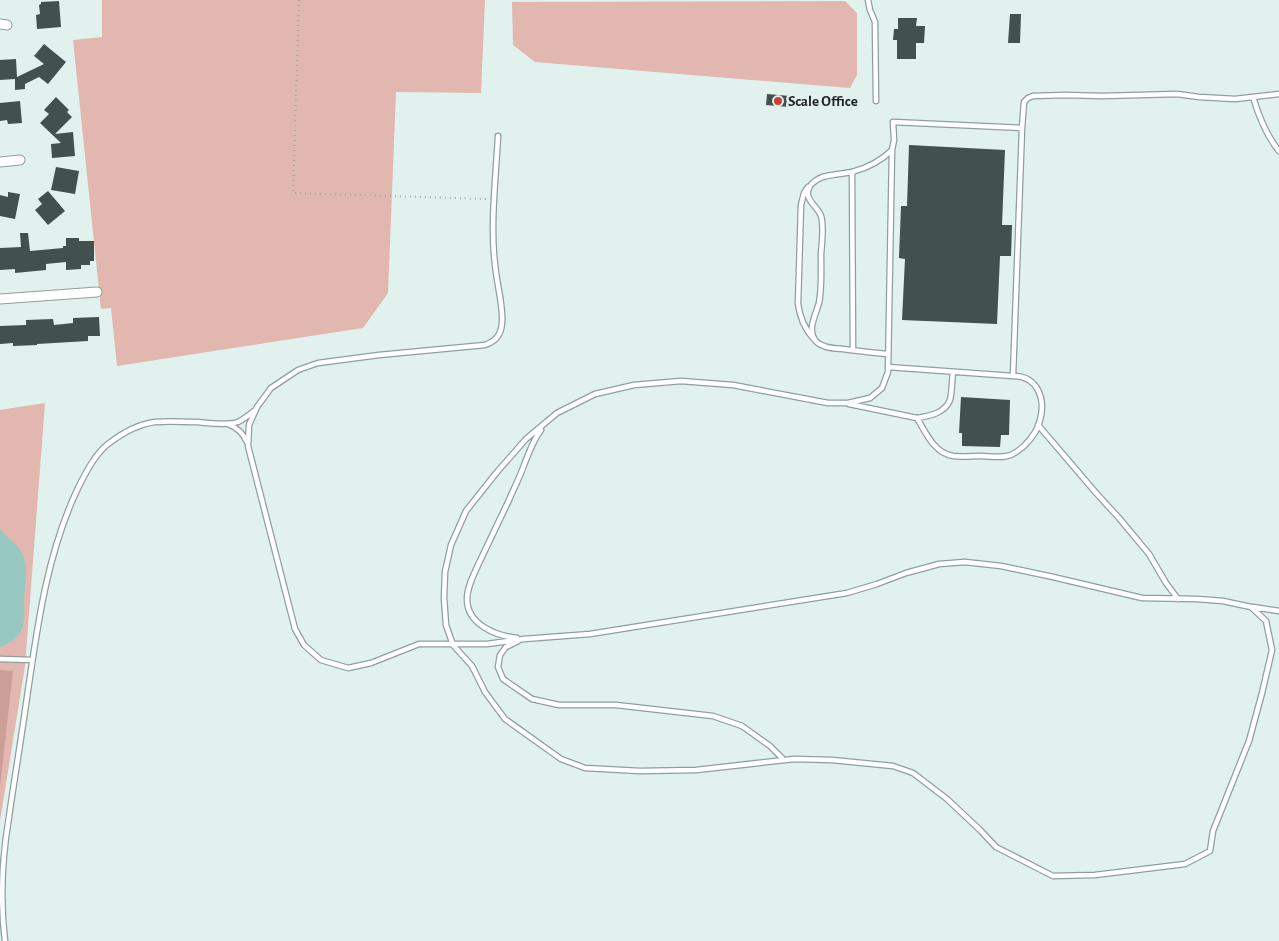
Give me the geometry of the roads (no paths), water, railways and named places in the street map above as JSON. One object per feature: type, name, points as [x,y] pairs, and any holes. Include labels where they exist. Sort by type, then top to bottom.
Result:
[{"type":"street","points":[[0,162],[20,160]]},
{"type":"street","points":[[0,299],[97,292]]},
{"type":"lane","points":[[868,0],[875,22],[876,101]]},
{"type":"lane","points":[[1013,376],[1024,102],[1033,96],[1177,94],[1199,98],[1235,100],[1279,94]]},
{"type":"lane","points":[[1253,97],[1260,118],[1272,142],[1279,151]]},
{"type":"lane","points":[[848,403],[870,398],[882,388],[888,372],[892,150],[894,140],[892,122],[1022,128]]},
{"type":"lane","points":[[248,446],[250,425],[256,410],[271,388],[298,370],[318,363],[485,345],[494,341],[499,335],[502,323],[502,305],[494,253],[498,136]]},
{"type":"lane","points":[[888,354],[825,347],[815,341],[806,331],[799,314],[798,304],[801,205],[804,193],[808,187],[822,178],[833,174],[852,172],[882,160],[892,150]]},
{"type":"lane","points":[[852,172],[853,350]]},
{"type":"lane","points":[[815,182],[809,188],[808,196],[822,216],[819,302],[812,326],[815,341]]},
{"type":"lane","points":[[888,367],[1021,376],[1033,383],[1039,391],[1041,420],[1032,438],[1017,452],[1008,456],[953,456],[941,452],[932,443],[917,418]]},
{"type":"lane","points":[[953,372],[950,399],[943,410],[917,418],[848,403],[828,403],[734,385],[681,381],[634,385],[595,394],[558,413],[526,439],[466,511],[451,545],[445,572],[446,625],[453,644],[472,666],[485,692],[505,719],[561,759],[585,768],[640,771],[696,770],[794,759],[832,760],[893,766],[914,773],[948,799],[996,847],[1053,876],[1095,875],[1185,864],[1210,851],[1213,831],[1248,741],[1272,650],[1266,621],[1251,606]]},
{"type":"lane","points":[[6,941],[0,902],[2,869],[32,660],[47,579],[70,506],[87,469],[106,446],[128,430],[153,422],[237,423],[256,410]]},
{"type":"lane","points":[[225,423],[234,426],[244,434],[294,629],[304,645],[321,660],[348,668],[371,663],[419,644],[487,644],[590,634],[768,604],[847,593],[939,564],[965,562],[1027,571],[1142,598],[1223,601],[1279,611]]},
{"type":"lane","points":[[524,639],[506,637],[490,631],[478,623],[470,610],[467,600],[469,587],[530,449],[537,434],[546,423]]},
{"type":"lane","points":[[1038,425],[1149,554],[1178,599]]},
{"type":"lane","points":[[524,639],[506,647],[500,655],[498,667],[503,679],[532,699],[559,705],[616,705],[713,716],[742,726],[770,746],[784,760]]},
{"type":"lane","points":[[0,658],[32,660]]},
{"type":"place","name":"Scale Office","points":[[778,101]]}]
